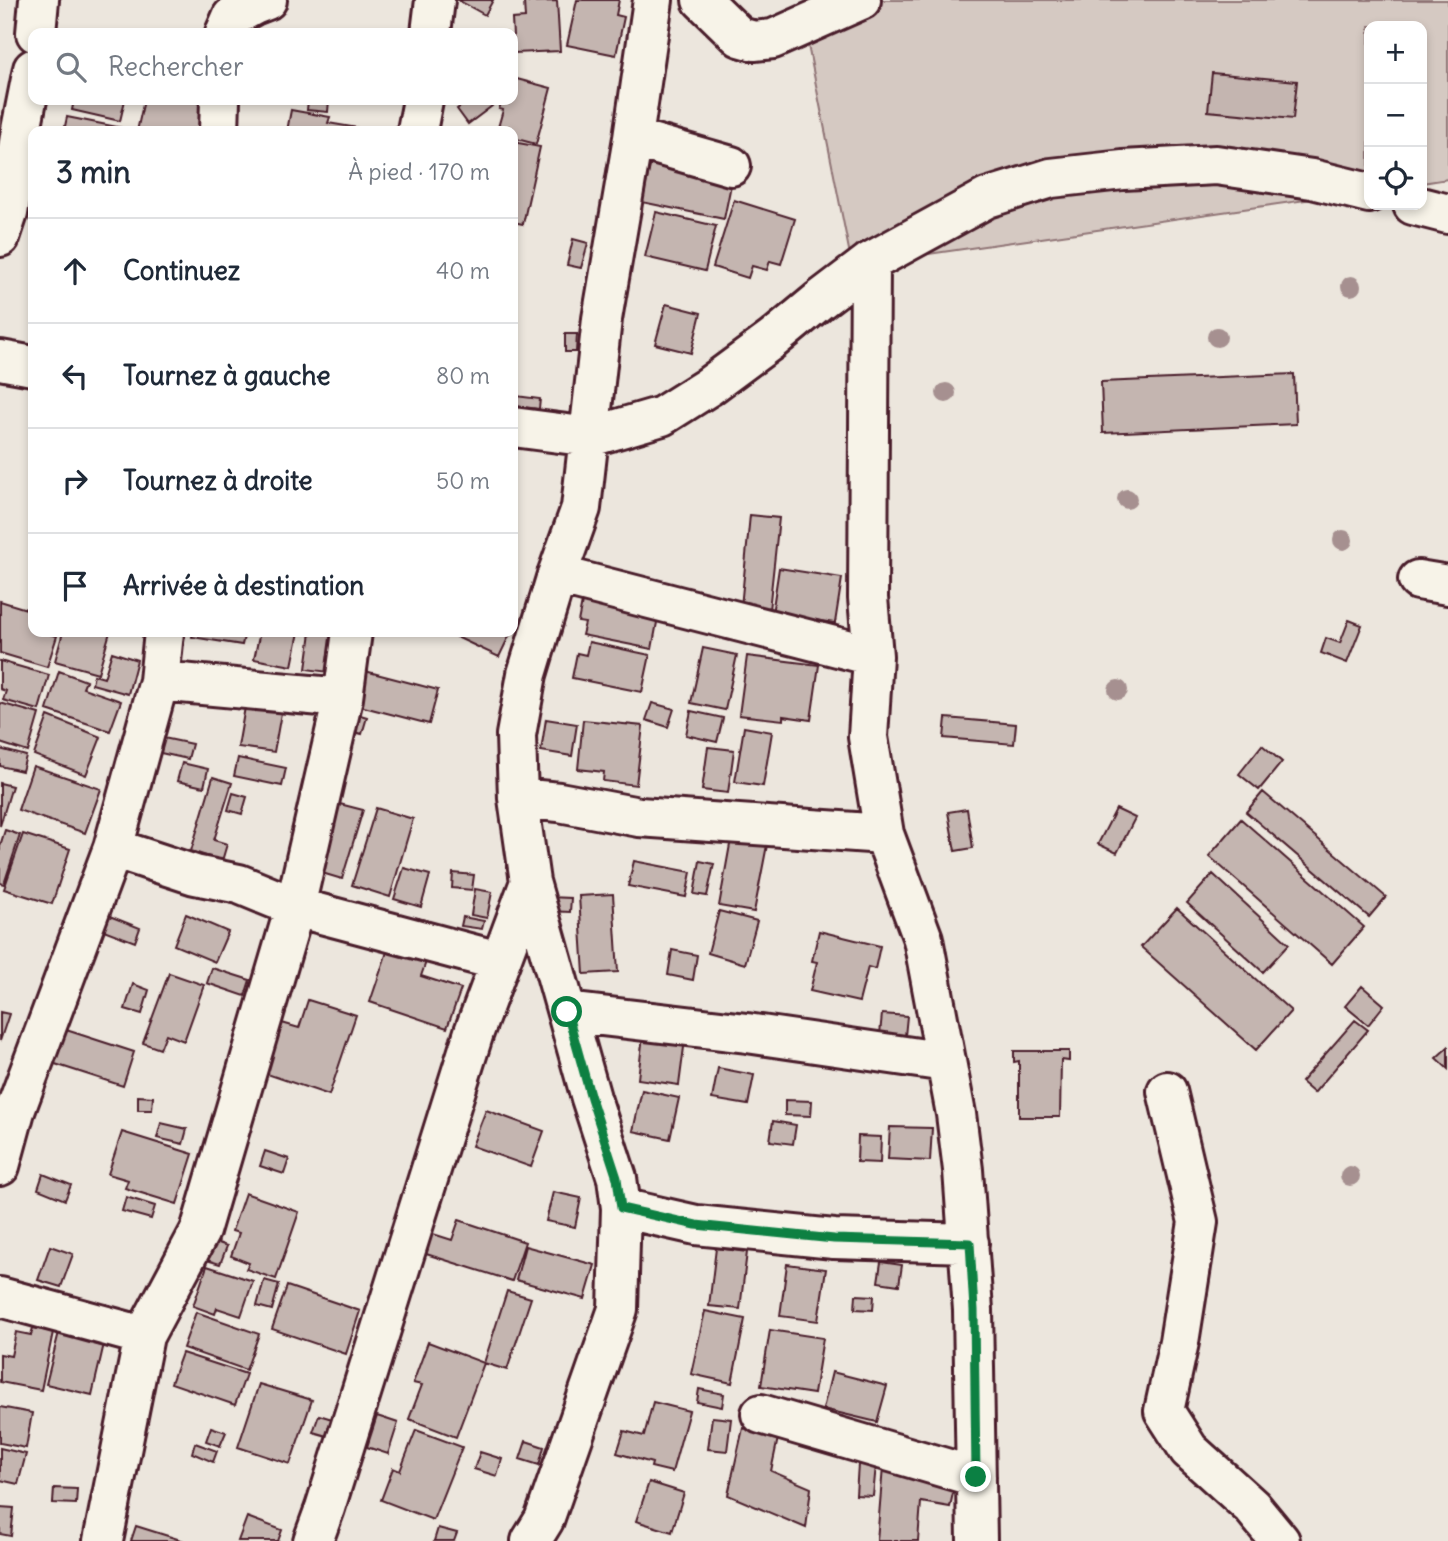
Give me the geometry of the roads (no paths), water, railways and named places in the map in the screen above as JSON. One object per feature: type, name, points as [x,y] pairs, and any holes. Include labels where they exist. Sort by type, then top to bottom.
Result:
[{"type":"street","points":[[36,28],[39,0]]},
{"type":"street","points":[[227,28],[232,17],[267,0]]},
{"type":"street","points":[[432,28],[435,0]]},
{"type":"street","points":[[531,1541],[544,1520],[618,1308],[621,1208],[617,1178],[591,1098],[530,882],[518,798],[516,735],[527,674],[581,508],[602,319],[653,0]]},
{"type":"street","points":[[702,0],[740,37],[754,41],[773,39],[862,0]]},
{"type":"street","points":[[0,237],[8,213],[28,92]]},
{"type":"street","points":[[219,126],[220,105]]},
{"type":"street","points":[[418,126],[422,105]]},
{"type":"street","points":[[633,138],[731,166]]},
{"type":"street","points":[[518,428],[590,438],[662,416],[708,387],[870,262],[986,198],[1051,178],[1123,170],[1216,165],[1312,179],[1364,192]]},
{"type":"street","points":[[1427,209],[1448,214]]},
{"type":"street","points":[[870,262],[868,598],[873,656],[868,737],[884,834],[923,939],[962,1158],[974,1310],[977,1541]]},
{"type":"street","points":[[0,360],[28,365]]},
{"type":"street","points":[[557,575],[873,656]]},
{"type":"street","points":[[0,1166],[7,1109],[113,848],[159,681],[163,637]]},
{"type":"street","points":[[103,1541],[144,1336],[200,1231],[295,907],[343,698],[351,637]]},
{"type":"street","points":[[159,681],[343,698]]},
{"type":"street","points":[[518,798],[559,802],[639,817],[884,834]]},
{"type":"street","points":[[113,848],[195,875],[239,884],[295,907],[499,961]]},
{"type":"street","points":[[313,1541],[474,1032],[530,882]]},
{"type":"street","points":[[567,1012],[946,1062]]},
{"type":"street","points":[[1167,1091],[1198,1222],[1180,1342],[1164,1410],[1189,1450],[1252,1507],[1280,1541]]},
{"type":"street","points":[[621,1208],[696,1225],[834,1239],[970,1243]]},
{"type":"street","points":[[0,1297],[144,1336]]},
{"type":"street","points":[[761,1414],[976,1477]]}]
